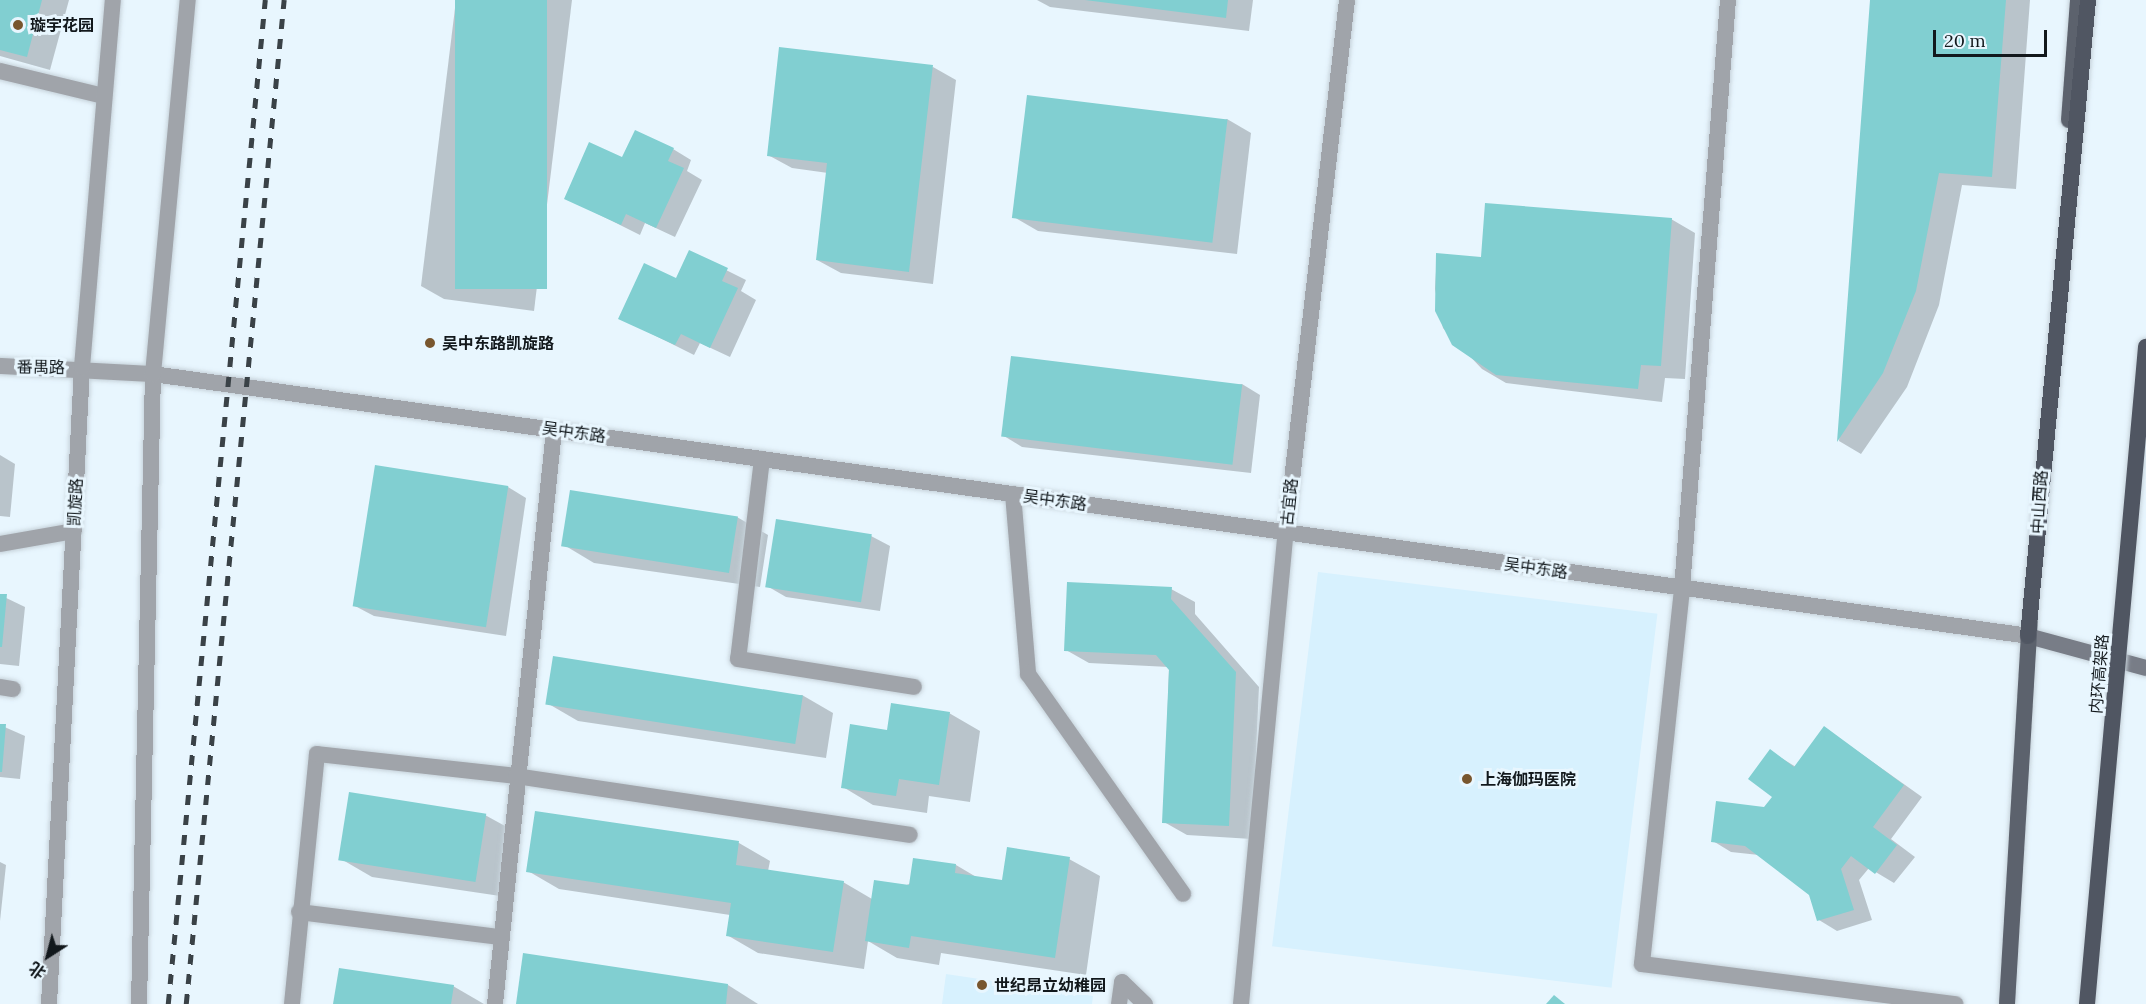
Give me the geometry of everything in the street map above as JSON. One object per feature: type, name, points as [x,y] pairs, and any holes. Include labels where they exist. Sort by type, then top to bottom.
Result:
[{"type":"highway","points":[[2028,636],[2088,0]]},
{"type":"highway","name":"内环高架路","points":[[2087,1004],[2146,347]]},
{"type":"main road","name":"中山西路","points":[[2007,1004],[2028,636],[2078,0]]},
{"type":"main road","points":[[2028,636],[2146,668]]},
{"type":"street","name":"凯旋路","points":[[49,1004],[82,367],[103,96],[113,0]]},
{"type":"street","points":[[139,1004],[153,374],[188,0]]},
{"type":"street","name":"古宜路","points":[[1241,1004],[1286,532],[1347,0]]},
{"type":"street","points":[[1728,0],[1682,589],[1642,964],[1955,1004]]},
{"type":"street","points":[[0,71],[103,96]]},
{"type":"street","name":"番禺路","points":[[0,366],[82,367]]},
{"type":"street","name":"吴中东路","points":[[82,367],[153,374],[2028,636]]},
{"type":"street","points":[[495,1004],[516,777],[554,430]]},
{"type":"street","points":[[762,459],[738,659],[914,687]]},
{"type":"street","points":[[1013,494],[1028,674],[1183,894]]},
{"type":"street","points":[[0,544],[74,531]]},
{"type":"street","points":[[292,1004],[316,754],[516,777],[910,835]]},
{"type":"street","points":[[300,912],[500,937]]},
{"type":"street","points":[[1119,1004],[1122,982],[1145,1004]]},
{"type":"shaded area","name":"上海伽玛医院","points":[[1318,572],[1657,614],[1612,988],[1272,946]]},
{"type":"shaded area","name":"世纪昂立幼稚园","points":[[946,974],[1093,996],[1092,1004],[942,1004]]},
{"type":"building","name":"璇宇花园","points":[[0,0],[42,0],[27,57],[0,50]]},
{"type":"building","points":[[455,0],[547,0],[547,289],[455,289]]},
{"type":"building","points":[[1085,0],[1228,0],[1226,18]]},
{"type":"building","points":[[1870,0],[2006,0],[1992,177],[1939,173],[1916,291],[1883,373],[1837,442]]},
{"type":"building","points":[[779,47],[933,65],[909,272],[816,260],[827,163],[767,156]]},
{"type":"building","points":[[1027,95],[1227,120],[1212,243],[1012,218]]},
{"type":"building","points":[[635,130],[674,148],[668,161],[684,168],[656,228],[626,214],[621,225],[564,199],[589,142],[622,157]]},
{"type":"building","points":[[1485,203],[1672,218],[1661,366],[1641,365],[1638,389],[1496,375],[1452,345],[1435,311],[1436,253],[1481,257]]},
{"type":"building","points":[[689,250],[728,268],[722,281],[738,288],[710,348],[681,334],[675,345],[618,319],[644,263],[676,278]]},
{"type":"building","points":[[1011,356],[1242,384],[1232,465],[1001,436]]},
{"type":"building","points":[[375,465],[508,486],[486,627],[353,606]]},
{"type":"building","points":[[570,490],[738,517],[729,573],[561,546]]},
{"type":"building","points":[[776,519],[872,534],[861,602],[765,587]]},
{"type":"building","points":[[1067,582],[1172,587],[1171,599],[1236,672],[1229,826],[1162,823],[1169,670],[1156,655],[1064,651]]},
{"type":"building","points":[[0,594],[7,594],[2,647],[0,647]]},
{"type":"building","points":[[553,656],[803,696],[795,744],[545,704]]},
{"type":"building","points":[[891,703],[950,712],[939,785],[899,779],[896,796],[841,788],[850,724],[887,730]]},
{"type":"building","points":[[0,724],[6,724],[2,772],[0,772]]},
{"type":"building","points":[[1824,726],[1904,785],[1873,827],[1897,845],[1875,874],[1851,856],[1841,869],[1854,910],[1817,921],[1809,895],[1745,846],[1711,842],[1716,801],[1764,807],[1772,797],[1748,779],[1770,749],[1794,767]]},
{"type":"building","points":[[349,792],[486,814],[475,882],[338,860]]},
{"type":"building","points":[[535,811],[739,841],[736,865],[844,881],[833,952],[726,936],[731,903],[526,872]]},
{"type":"building","points":[[1007,847],[1070,857],[1055,958],[911,936],[909,948],[865,941],[874,880],[909,885],[913,858],[956,864],[955,873],[1002,880]]},
{"type":"building","points":[[523,953],[728,984],[726,1004],[516,1004]]},
{"type":"building","points":[[339,968],[454,985],[451,1004],[333,1004]]},
{"type":"building","points":[[1554,995],[1565,1004],[1546,1004]]},
{"type":"railway","points":[[168,1004],[265,0]]},
{"type":"railway","points":[[186,1004],[284,0]]},
{"type":"place","name":"璇宇花园","points":[[18,25]]},
{"type":"place","name":"吴中东路凯旋路","points":[[430,343]]},
{"type":"place","name":"上海伽玛医院","points":[[1467,779]]},
{"type":"place","name":"世纪昂立幼稚园","points":[[982,985]]}]
